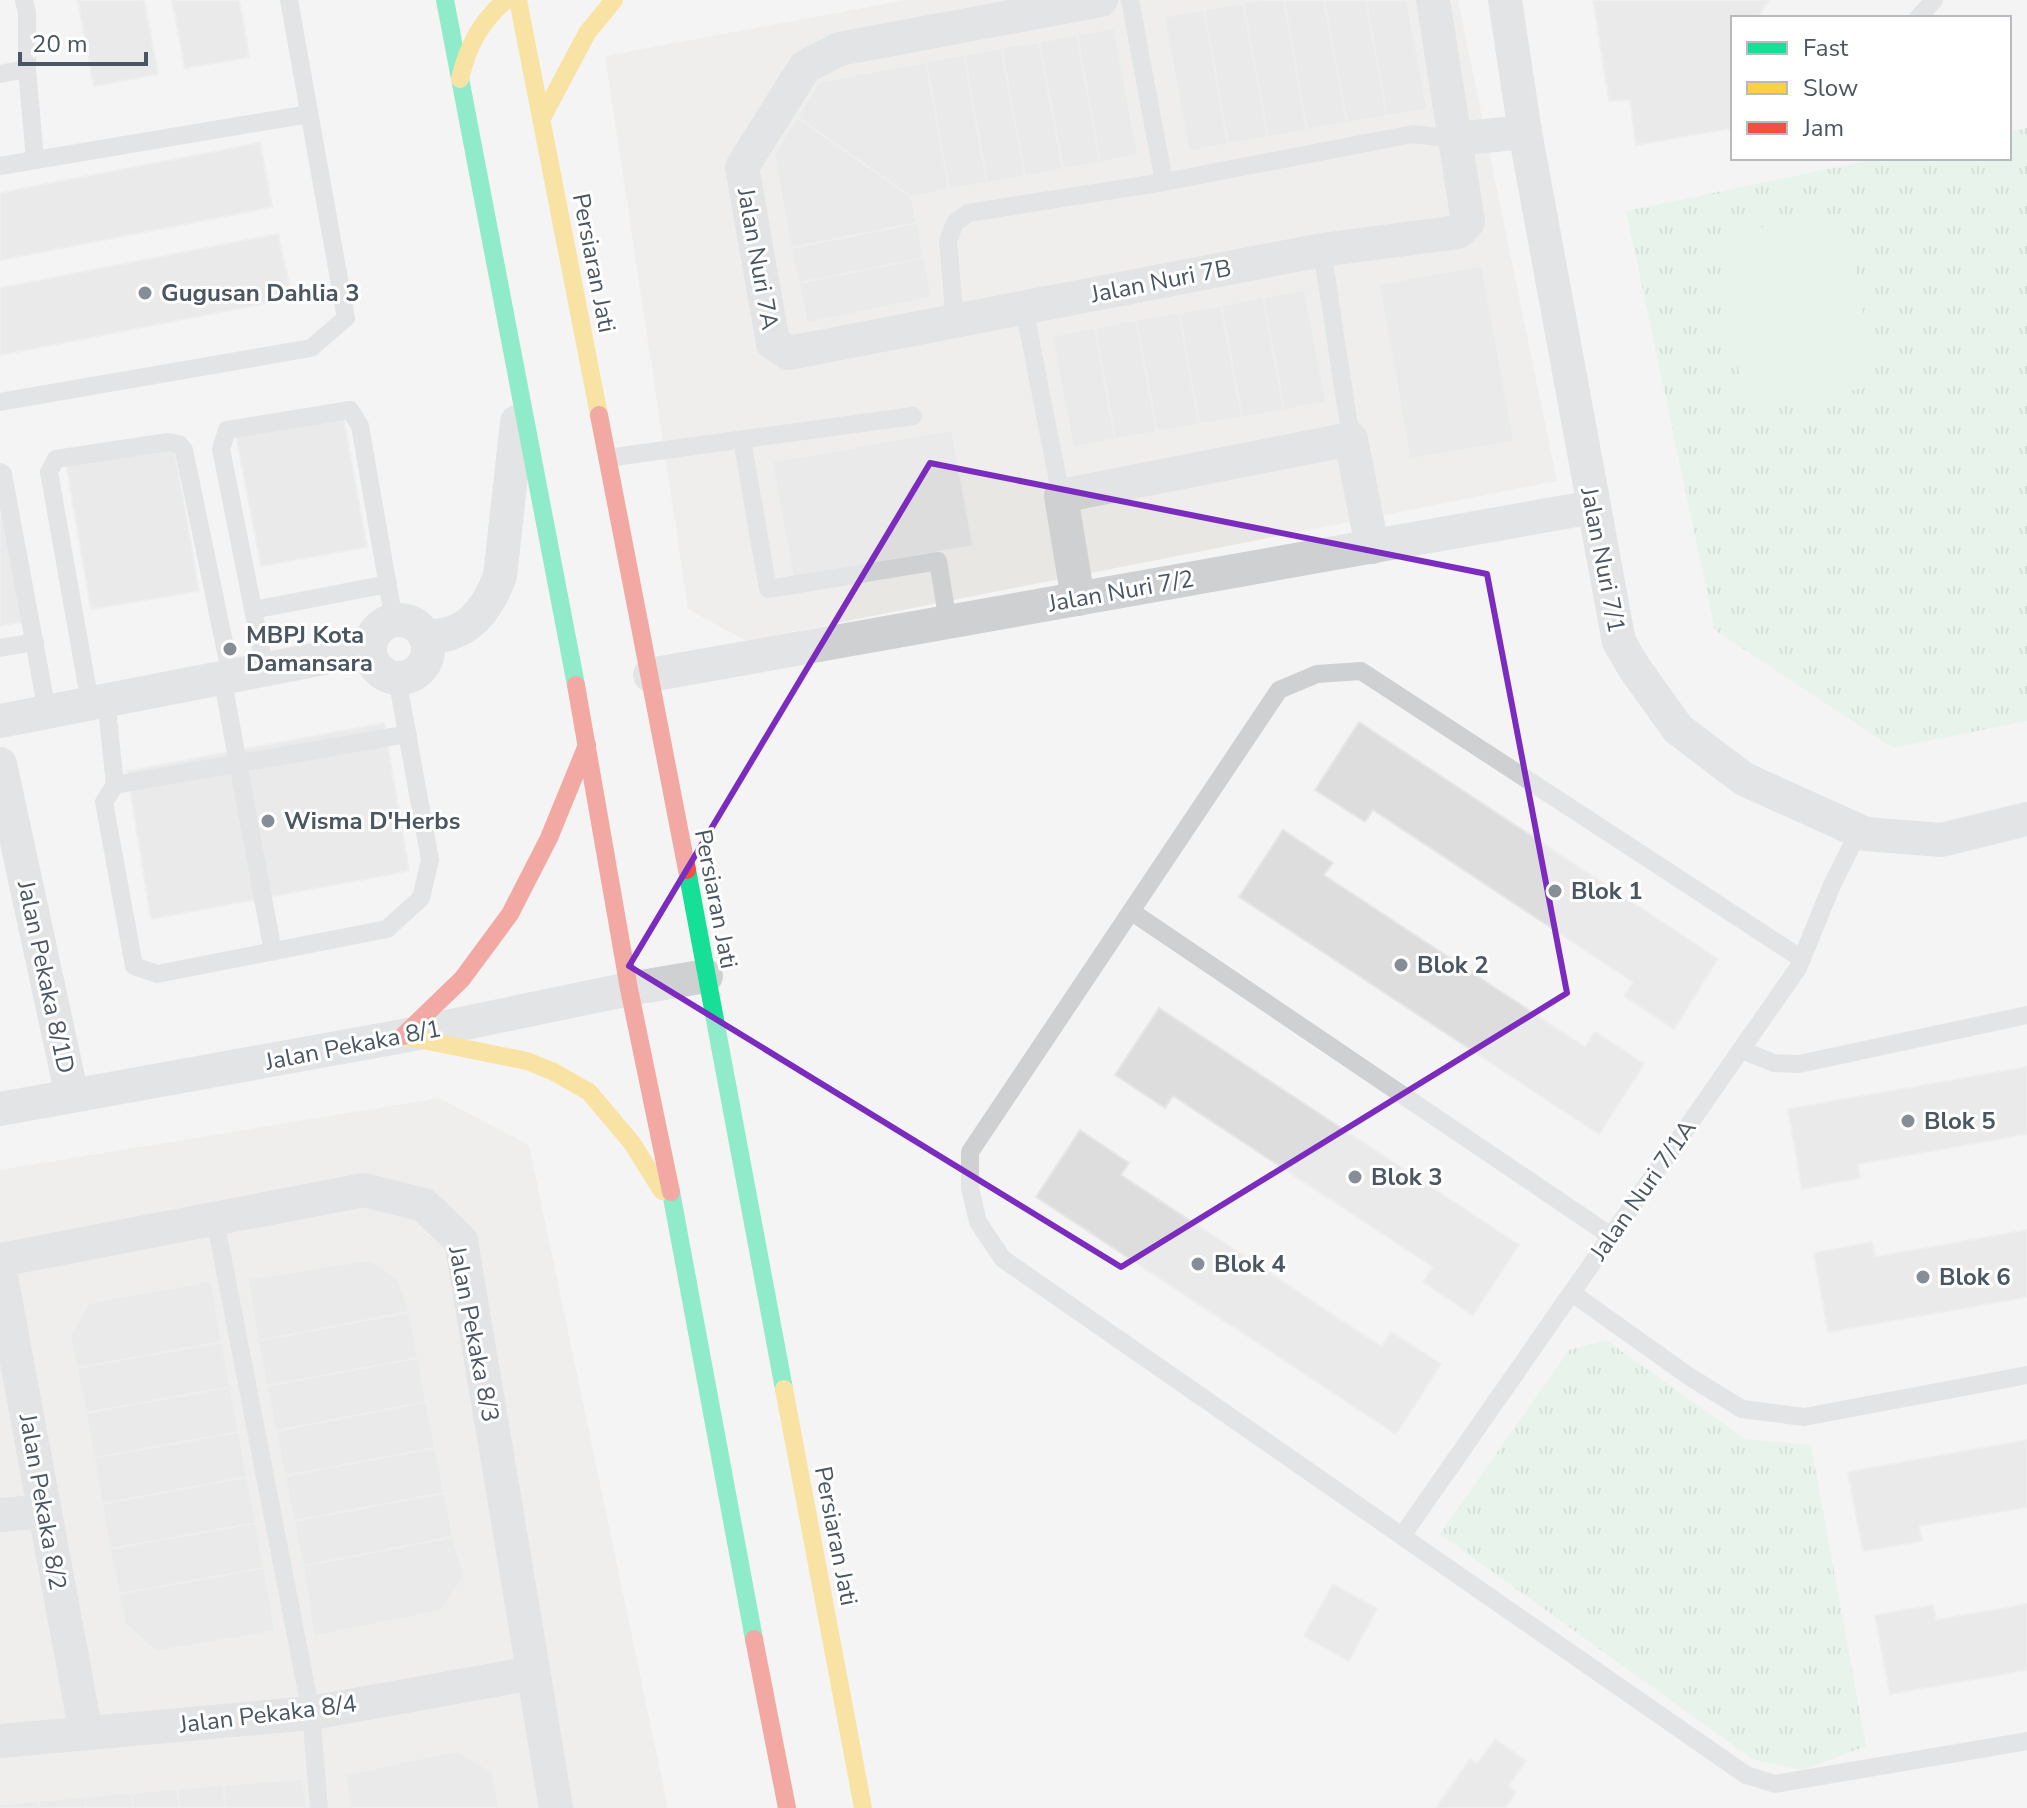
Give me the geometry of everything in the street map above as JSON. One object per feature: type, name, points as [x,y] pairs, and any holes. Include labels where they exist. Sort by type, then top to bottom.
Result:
[{"type":"main road","points":[[445,0],[587,745],[629,989],[676,1214],[787,1808]]},
{"type":"main road","points":[[460,79],[466,50],[480,25],[506,0]]},
{"type":"main road","name":"Persiaran Jati","points":[[518,0],[650,675],[863,1808]]},
{"type":"main road","points":[[542,118],[587,33],[614,0]]},
{"type":"main road","points":[[403,1036],[462,979],[510,914],[549,838],[587,745]]},
{"type":"main road","points":[[403,1036],[527,1061],[589,1092],[632,1143],[676,1214]]},
{"type":"street","name":"Jalan Nuri 7A","points":[[773,343],[742,167],[805,67],[839,49],[1101,0]]},
{"type":"street","points":[[1433,0],[1455,139],[1525,132]]},
{"type":"street","name":"Jalan Nuri 7/1","points":[[1505,0],[1525,132],[1619,642],[1635,669],[1678,729],[1744,779],[1866,834],[1941,840],[2027,819]]},
{"type":"street","name":"Jalan Nuri 7B","points":[[773,343],[789,353],[1322,250],[1458,232],[1468,222],[1455,139]]},
{"type":"street","points":[[425,637],[452,633],[472,623],[491,598],[500,576],[520,392]]},
{"type":"street","points":[[1078,599],[1061,496],[1351,439],[1372,547]]},
{"type":"street","name":"Jalan Nuri 7/2","points":[[650,675],[1593,507]]},
{"type":"street","points":[[394,621],[409,622],[425,637],[427,657],[422,666],[407,678],[385,675],[375,667],[370,656],[372,636],[381,626],[394,621]]},
{"type":"street","points":[[0,721],[370,649]]},
{"type":"street","name":"Jalan Pekaka 8/1D","points":[[0,767],[72,1096]]},
{"type":"street","name":"Jalan Pekaka 8/1","points":[[0,1109],[403,1036],[706,976]]},
{"type":"street","name":"Jalan Pekaka 8/3","points":[[0,1260],[364,1190],[424,1205],[461,1241],[556,1808]]},
{"type":"street","name":"Jalan Pekaka 8/2","points":[[0,1271],[86,1733]]},
{"type":"street","points":[[0,1515],[45,1511]]},
{"type":"street","name":"Jalan Pekaka 8/4","points":[[0,1741],[311,1713],[533,1673]]},
{"type":"lane","points":[[24,0],[35,160]]},
{"type":"lane","points":[[0,402],[311,348],[346,318],[289,0]]},
{"type":"lane","points":[[1130,0],[1164,182]]},
{"type":"lane","points":[[1920,16],[1934,0]]},
{"type":"lane","points":[[0,74],[27,69]]},
{"type":"lane","points":[[0,166],[309,114]]},
{"type":"lane","points":[[955,321],[948,241],[955,223],[968,213],[1164,182],[1413,134],[1455,139]]},
{"type":"lane","points":[[1322,250],[1351,439]]},
{"type":"lane","points":[[1024,308],[1061,496]]},
{"type":"lane","points":[[265,669],[221,449],[227,430],[350,410],[360,426],[394,621]]},
{"type":"lane","points":[[607,458],[913,416]]},
{"type":"lane","points":[[742,440],[768,589],[938,561],[948,622]]},
{"type":"lane","points":[[273,952],[222,677],[231,676],[184,450],[179,444],[168,442],[56,459],[49,472],[115,785],[104,802],[134,966],[157,974],[273,952],[387,929],[421,898],[430,860],[397,678]]},
{"type":"lane","points":[[0,472],[3,474],[47,711]]},
{"type":"lane","points":[[253,610],[388,584]]},
{"type":"lane","points":[[0,648],[35,642]]},
{"type":"lane","points":[[1802,959],[1361,671],[1317,674],[1279,690],[970,1152],[970,1188],[978,1222],[1003,1259],[1746,1775],[1775,1784],[2027,1741]]},
{"type":"lane","points":[[115,785],[408,734]]},
{"type":"lane","name":"Jalan Nuri 7/1A","points":[[1402,1536],[1798,968],[1832,885],[1859,831]]},
{"type":"lane","points":[[1132,912],[1611,1236]]},
{"type":"lane","points":[[1741,1050],[1774,1063],[1799,1064],[2027,1015]]},
{"type":"lane","points":[[215,1219],[311,1713],[319,1808]]},
{"type":"lane","points":[[1572,1293],[1690,1377],[1742,1409],[1804,1417],[2027,1375]]},
{"type":"highlighted area","points":[[930,463],[1487,574],[1567,993],[1121,1267],[629,966]]},
{"type":"shaded area","points":[[905,0],[1458,0],[1557,481],[746,641],[688,609],[605,56]]},
{"type":"shaded area","points":[[439,1098],[529,1145],[668,1808],[0,1808],[0,1170]]},
{"type":"green space","points":[[2027,128],[2027,721],[1893,748],[1715,630],[1626,211],[1871,160],[2011,160],[2011,132]]},
{"type":"green space","points":[[1845,213],[1876,386],[1745,408],[1715,235]]},
{"type":"green space","points":[[1606,1340],[1745,1439],[1811,1445],[1866,1746],[1803,1770],[1752,1759],[1440,1534],[1569,1350]]},
{"type":"building","points":[[78,0],[144,0],[158,74],[94,86]]},
{"type":"building","points":[[78,0],[144,0],[158,74],[94,86]]},
{"type":"building","points":[[172,0],[239,0],[249,57],[185,68]]},
{"type":"building","points":[[172,0],[239,0],[249,57],[185,68]]},
{"type":"building","points":[[1284,0],[1307,130],[1268,137],[1243,3]]},
{"type":"building","points":[[1284,0],[1324,0],[1347,122],[1307,130]]},
{"type":"building","points":[[1324,0],[1366,0],[1387,116],[1347,122]]},
{"type":"building","points":[[1366,0],[1407,0],[1427,109],[1387,116]]},
{"type":"building","points":[[1593,0],[1769,0],[1760,16],[1731,16],[1731,128],[1636,145],[1630,100],[1609,101]]},
{"type":"building","points":[[1243,3],[1268,137],[1228,144],[1204,10]]},
{"type":"building","points":[[1204,10],[1228,144],[1189,151],[1164,17]]},
{"type":"building","points":[[1114,28],[1138,155],[1100,162],[1077,35]]},
{"type":"building","points":[[1077,35],[1100,162],[1063,169],[1039,42]]},
{"type":"building","points":[[1039,42],[1063,169],[1025,176],[1001,48]]},
{"type":"building","points":[[1001,48],[1025,176],[987,183],[964,55]]},
{"type":"building","points":[[964,55],[987,183],[949,189],[926,62]]},
{"type":"building","points":[[926,62],[949,189],[911,197],[797,117],[819,82]]},
{"type":"building","points":[[797,117],[911,197],[917,223],[791,248],[774,154]]},
{"type":"building","name":"Gugusan Dahlia 3","points":[[260,143],[272,207],[0,260],[0,193]]},
{"type":"building","name":"Gugusan Dahlia 3","points":[[260,143],[272,207],[0,260],[0,193]]},
{"type":"building","points":[[917,223],[924,258],[799,283],[791,248]]},
{"type":"building","name":"Gugusan Dahlia 3","points":[[278,234],[292,298],[0,355],[0,288]]},
{"type":"building","name":"Gugusan Dahlia 3","points":[[278,234],[292,298],[0,355],[0,288]]},
{"type":"building","points":[[924,258],[932,297],[807,323],[799,283]]},
{"type":"building","points":[[1482,266],[1514,441],[1410,459],[1379,284]]},
{"type":"building","points":[[1305,290],[1326,402],[1284,410],[1263,297]]},
{"type":"building","points":[[1263,297],[1284,410],[1242,417],[1221,306]]},
{"type":"building","points":[[1221,306],[1242,417],[1199,424],[1179,313]]},
{"type":"building","points":[[1179,313],[1199,424],[1157,432],[1136,320]]},
{"type":"building","points":[[1136,320],[1157,432],[1115,439],[1095,328]]},
{"type":"building","points":[[1095,328],[1115,439],[1073,447],[1052,336]]},
{"type":"building","points":[[343,416],[367,547],[261,566],[236,435]]},
{"type":"building","points":[[952,430],[973,546],[793,577],[772,462]]},
{"type":"building","points":[[174,446],[199,591],[91,609],[66,464]]},
{"type":"building","points":[[0,482],[26,621],[0,626]]},
{"type":"building","name":"Blok 1","points":[[1359,722],[1718,959],[1674,1029],[1624,996],[1633,982],[1373,810],[1365,822],[1315,790]]},
{"type":"building","name":"Wisma D'Herbs","points":[[384,723],[409,871],[151,919],[127,771]]},
{"type":"building","name":"Blok 2","points":[[1283,830],[1333,863],[1324,875],[1585,1047],[1595,1032],[1644,1064],[1599,1134],[1239,897]]},
{"type":"building","name":"Blok 3","points":[[1159,1008],[1519,1245],[1473,1315],[1423,1282],[1433,1267],[1173,1096],[1165,1108],[1115,1075]]},
{"type":"building","name":"Blok 5","points":[[2027,1067],[2027,1134],[1858,1164],[1860,1178],[1802,1189],[1788,1109]]},
{"type":"building","name":"Blok 4","points":[[1080,1130],[1129,1163],[1121,1175],[1382,1347],[1391,1332],[1441,1364],[1396,1434],[1036,1197]]},
{"type":"building","name":"Blok 6","points":[[2027,1230],[2027,1297],[1828,1332],[1814,1253],[1872,1242],[1875,1257]]},
{"type":"building","points":[[371,1260],[399,1280],[409,1312],[258,1341],[248,1279]]},
{"type":"building","points":[[211,1281],[222,1342],[77,1368],[70,1335],[89,1303]]},
{"type":"building","points":[[409,1312],[418,1358],[267,1386],[258,1341]]},
{"type":"building","points":[[222,1342],[230,1387],[86,1413],[77,1368]]},
{"type":"building","points":[[418,1358],[426,1402],[276,1431],[267,1386]]},
{"type":"building","points":[[230,1387],[239,1432],[94,1458],[86,1413]]},
{"type":"building","points":[[426,1402],[435,1448],[285,1476],[276,1431]]},
{"type":"building","points":[[239,1432],[247,1477],[102,1504],[94,1458]]},
{"type":"building","points":[[2027,1440],[2027,1507],[1919,1526],[1922,1541],[1863,1551],[1848,1472]]},
{"type":"building","points":[[435,1448],[444,1493],[294,1521],[285,1476]]},
{"type":"building","points":[[247,1477],[256,1523],[110,1549],[102,1504]]},
{"type":"building","points":[[444,1493],[453,1537],[303,1566],[294,1521]]},
{"type":"building","points":[[256,1523],[264,1568],[119,1594],[110,1549]]},
{"type":"building","points":[[453,1537],[464,1577],[440,1611],[314,1636],[303,1566]]},
{"type":"building","points":[[264,1568],[275,1631],[156,1651],[125,1624],[119,1594]]},
{"type":"building","points":[[1333,1584],[1377,1609],[1349,1661],[1304,1636]]},
{"type":"building","points":[[2027,1604],[2027,1670],[1890,1694],[1875,1615],[1933,1605],[1936,1620]]},
{"type":"building","points":[[1495,1739],[1526,1761],[1508,1786],[1516,1792],[1505,1808],[1436,1808],[1470,1759],[1477,1764]]},
{"type":"building","points":[[456,1751],[492,1772],[499,1808],[351,1808],[345,1775]]},
{"type":"building","points":[[303,1779],[307,1808],[226,1808],[223,1785]]},
{"type":"building","points":[[223,1785],[226,1808],[179,1808],[177,1789]]},
{"type":"building","points":[[177,1789],[179,1808],[133,1808],[131,1793]]},
{"type":"building","points":[[131,1793],[133,1808],[86,1808],[85,1797]]},
{"type":"building","points":[[85,1797],[86,1808],[39,1808],[39,1801]]},
{"type":"building","points":[[39,1801],[39,1808],[0,1808],[0,1805]]},
{"type":"traffic: fast","points":[[445,0],[576,685]]},
{"type":"traffic: fast","points":[[687,870],[784,1389]]},
{"type":"traffic: fast","points":[[671,1192],[754,1639]]},
{"type":"traffic: slow","points":[[460,79],[476,35],[506,0]]},
{"type":"traffic: slow","points":[[518,0],[599,415]]},
{"type":"traffic: slow","points":[[542,118],[587,33],[614,0]]},
{"type":"traffic: slow","points":[[403,1036],[527,1061],[589,1092],[632,1143],[662,1191]]},
{"type":"traffic: slow","points":[[784,1389],[863,1808]]},
{"type":"traffic: jam","points":[[599,415],[687,870]]},
{"type":"traffic: jam","points":[[576,685],[629,989],[671,1192]]},
{"type":"traffic: jam","points":[[403,1036],[462,979],[510,914],[549,838],[587,745]]},
{"type":"traffic: jam","points":[[754,1639],[787,1808]]},
{"type":"place","name":"Gugusan Dahlia 3","points":[[145,293]]},
{"type":"place","name":"MBPJ Kota Damansara","points":[[230,649]]},
{"type":"place","name":"Wisma D'Herbs","points":[[268,821]]},
{"type":"place","name":"Blok 1","points":[[1555,891]]},
{"type":"place","name":"Blok 2","points":[[1401,965]]},
{"type":"place","name":"Blok 5","points":[[1908,1121]]},
{"type":"place","name":"Blok 3","points":[[1355,1177]]},
{"type":"place","name":"Blok 4","points":[[1198,1264]]},
{"type":"place","name":"Blok 6","points":[[1923,1277]]}]
